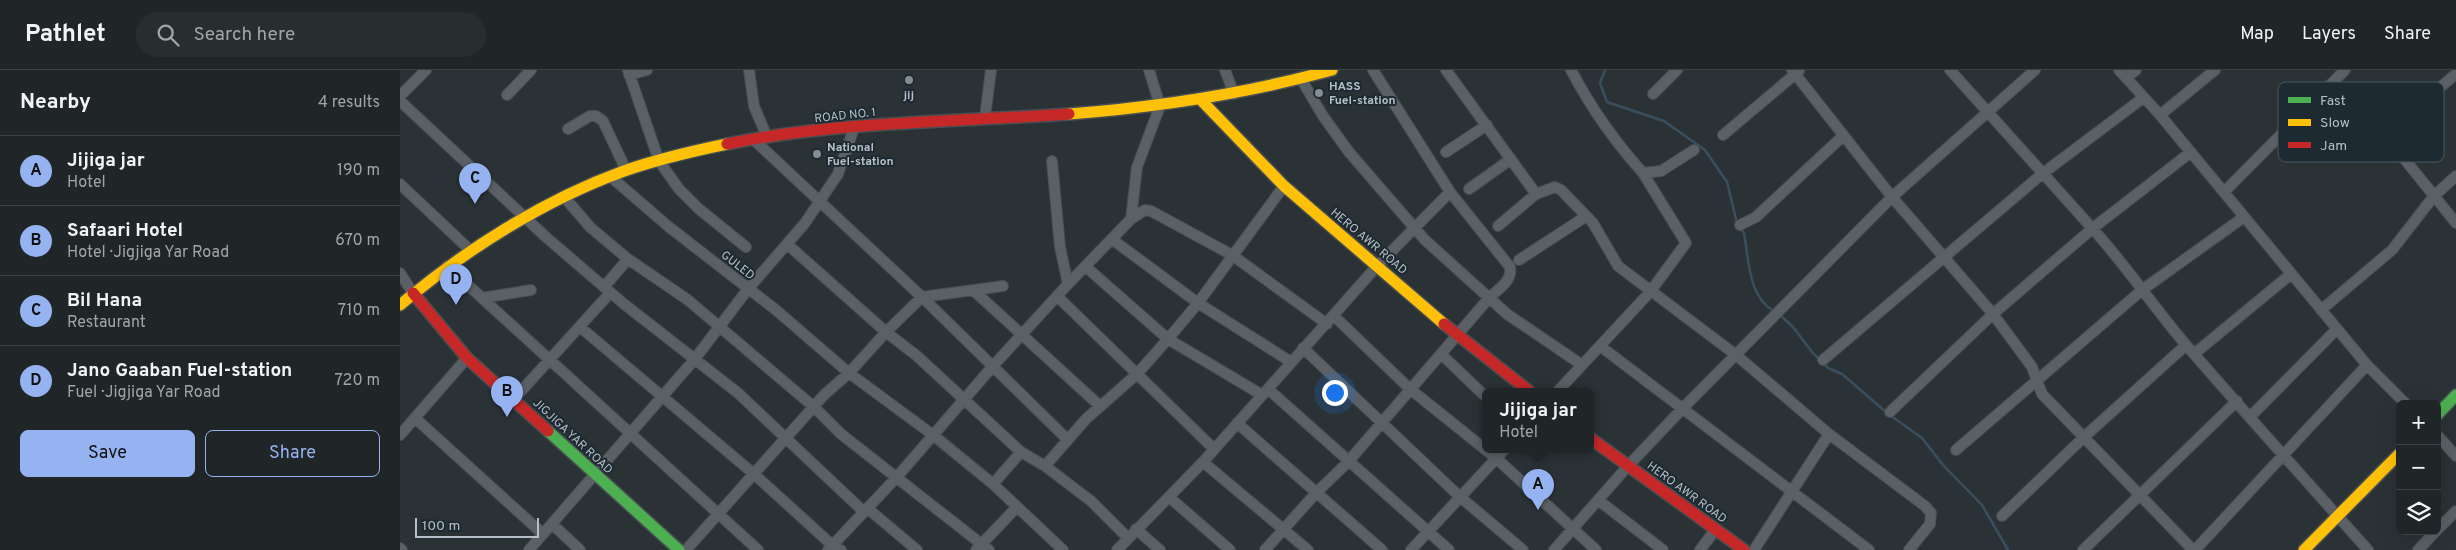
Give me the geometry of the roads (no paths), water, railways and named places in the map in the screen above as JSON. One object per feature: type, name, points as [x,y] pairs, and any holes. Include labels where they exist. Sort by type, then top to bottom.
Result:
[{"type":"main road","name":"ROAD NO. 1","points":[[400,305],[446,266],[525,218],[626,170],[659,160],[767,137],[985,117],[1108,111],[1160,106],[1234,94],[1332,70]]},
{"type":"main road","name":"HERO AWR ROAD","points":[[1201,100],[1284,186],[1457,335],[1525,388]]},
{"type":"main road","name":"JIGJIGA YAR ROAD","points":[[413,293],[467,358],[679,550]]},
{"type":"main road","points":[[2441,411],[2456,395]]},
{"type":"main road","name":"HERO AWR ROAD","points":[[1594,441],[1744,550]]},
{"type":"main road","points":[[2304,550],[2396,457]]},
{"type":"street","points":[[400,96],[426,70]]},
{"type":"street","points":[[507,95],[531,70]]},
{"type":"street","points":[[647,70],[628,73],[659,160],[680,189],[700,209],[746,247]]},
{"type":"street","points":[[749,70],[754,106],[767,137]]},
{"type":"street","points":[[985,117],[992,70]]},
{"type":"street","points":[[1131,219],[1137,167],[1160,106],[1149,70]]},
{"type":"street","points":[[1225,70],[1234,94]]},
{"type":"street","points":[[1265,550],[1316,493],[1348,462],[1489,298],[1510,278],[1510,267],[1450,192],[1372,70]]},
{"type":"street","points":[[1446,70],[1536,194]]},
{"type":"street","points":[[1561,388],[1650,292],[1686,243],[1643,173],[1615,140],[1583,93],[1571,70]]},
{"type":"street","points":[[1653,94],[1677,70]]},
{"type":"street","points":[[1950,70],[2042,174],[2093,228],[2186,345],[2237,401],[2282,456],[2368,550]]},
{"type":"street","points":[[1554,550],[1628,466],[1682,409],[1892,197],[2035,70]]},
{"type":"street","points":[[2119,70],[2160,115],[2367,365],[2402,400]]},
{"type":"street","points":[[2126,78],[2136,70]]},
{"type":"street","points":[[2160,115],[2215,70]]},
{"type":"street","points":[[2333,82],[2345,70]]},
{"type":"street","points":[[1723,134],[1795,71],[1843,136],[1892,197],[1993,314],[2032,367],[2042,394],[2194,550],[2367,365]]},
{"type":"street","points":[[2444,84],[2456,74]]},
{"type":"street","points":[[1301,79],[1323,116],[1349,152],[1425,240],[1507,314],[1582,365]]},
{"type":"street","points":[[1823,360],[1943,256],[2042,174],[2143,98]]},
{"type":"street","points":[[400,102],[525,218],[607,290],[738,394],[787,439],[816,469],[865,510],[918,550]]},
{"type":"street","points":[[568,130],[590,116],[596,116],[603,121],[626,170]]},
{"type":"street","points":[[1446,152],[1487,125]]},
{"type":"street","points":[[529,550],[553,525],[694,360],[748,289],[820,203],[838,174],[854,128]]},
{"type":"street","points":[[1740,225],[1756,216],[1843,136]]},
{"type":"street","points":[[2224,192],[2278,138]]},
{"type":"street","points":[[753,139],[922,297],[1067,439]]},
{"type":"street","points":[[1643,173],[1661,171],[1694,150]]},
{"type":"street","points":[[1890,412],[1993,314],[2093,228],[2191,152]]},
{"type":"street","points":[[1469,188],[1511,159]]},
{"type":"street","points":[[1052,161],[1060,247],[1068,284]]},
{"type":"street","points":[[2407,162],[2456,223]]},
{"type":"street","points":[[2321,310],[2392,250],[2434,196],[2456,176]]},
{"type":"street","name":"GULED","points":[[611,177],[669,227],[776,310],[849,373],[933,435],[993,484],[1016,508],[1063,550]]},
{"type":"street","points":[[400,184],[470,250]]},
{"type":"street","points":[[1044,466],[1067,439],[1100,406],[1138,374],[1168,339],[1198,303],[1284,186]]},
{"type":"street","points":[[1498,226],[1536,194],[1555,187],[1561,190],[1585,217],[1593,223],[1618,266],[1736,355],[1829,434],[1925,506],[1931,513],[1930,524],[1909,550]]},
{"type":"street","points":[[1117,550],[1203,462],[1213,448],[1377,266],[1450,192]]},
{"type":"street","points":[[565,198],[591,228],[628,259],[688,300],[720,326],[814,407],[841,434],[982,548],[1016,508]]},
{"type":"street","points":[[580,327],[754,474],[834,548],[865,510],[896,478],[993,366],[1068,284],[1086,268],[1131,219],[1145,210],[1151,211],[1232,255],[1330,320],[1410,389],[1482,447]]},
{"type":"street","points":[[1520,260],[1585,217]]},
{"type":"street","points":[[1956,450],[2142,290],[2244,217]]},
{"type":"street","points":[[1113,240],[1198,303],[1291,362]]},
{"type":"street","points":[[787,244],[886,332],[917,356],[1021,452],[1044,466],[1091,501],[1128,538]]},
{"type":"street","points":[[513,400],[580,327],[628,259]]},
{"type":"street","points":[[446,266],[758,550]]},
{"type":"street","points":[[1086,268],[1168,339],[1265,392],[1449,550]]},
{"type":"street","points":[[400,274],[413,293]]},
{"type":"street","points":[[2194,354],[2291,274]]},
{"type":"street","points":[[686,550],[814,407],[922,297],[1003,286]]},
{"type":"street","points":[[482,298],[531,290]]},
{"type":"street","points":[[973,290],[1100,406]]},
{"type":"street","points":[[1058,297],[1213,448]]},
{"type":"street","points":[[2250,417],[2337,329]]},
{"type":"street","points":[[2002,516],[2084,437],[2186,345]]},
{"type":"street","points":[[1600,346],[1869,550]]},
{"type":"street","points":[[1304,348],[1459,496],[1523,550]]},
{"type":"street","points":[[1441,354],[1482,393]]},
{"type":"street","points":[[400,435],[467,358]]},
{"type":"street","points":[[2083,550],[2237,401]]},
{"type":"street","points":[[416,418],[543,534]]},
{"type":"street","points":[[1237,423],[1382,550]]},
{"type":"street","points":[[1754,550],[1829,434]]},
{"type":"street","points":[[2441,439],[2456,456]]},
{"type":"street","points":[[993,484],[1021,452]]},
{"type":"street","points":[[1490,453],[1596,550]]},
{"type":"street","points":[[1411,550],[1459,496],[1501,453]]},
{"type":"street","points":[[1203,462],[1308,550]]},
{"type":"street","points":[[1169,497],[1230,550]]},
{"type":"street","points":[[1598,500],[1663,550]]},
{"type":"street","points":[[2441,527],[2456,511]]},
{"type":"street","points":[[553,525],[580,550]]},
{"type":"street","points":[[1136,529],[1160,550]]},
{"type":"street","points":[[1700,550],[1716,529]]},
{"type":"street","points":[[2418,550],[2433,535]]},
{"type":"waterway","points":[[1605,70],[1600,83],[1607,102],[1664,121],[1705,150],[1727,182],[1737,223]]},
{"type":"waterway","points":[[1740,228],[1744,233],[1754,287],[1765,305],[1774,311]]},
{"type":"waterway","points":[[1779,314],[1793,327],[1812,352],[1828,368],[1842,374],[1886,412]]},
{"type":"waterway","points":[[1891,416],[1922,438],[1943,465],[1982,505],[2008,550]]},
{"type":"place","name":"jij","points":[[909,80]]},
{"type":"place","name":"HASS Fuel-station","points":[[1319,93]]},
{"type":"place","name":"National Fuel-station","points":[[817,154]]},
{"type":"place","name":"Bil Hana","points":[[475,204]]},
{"type":"place","name":"Jano Gaaban Fuel-station","points":[[456,305]]},
{"type":"place","name":"Safaari Hotel","points":[[507,417]]},
{"type":"place","name":"Jijiga jar","points":[[1538,510]]}]
